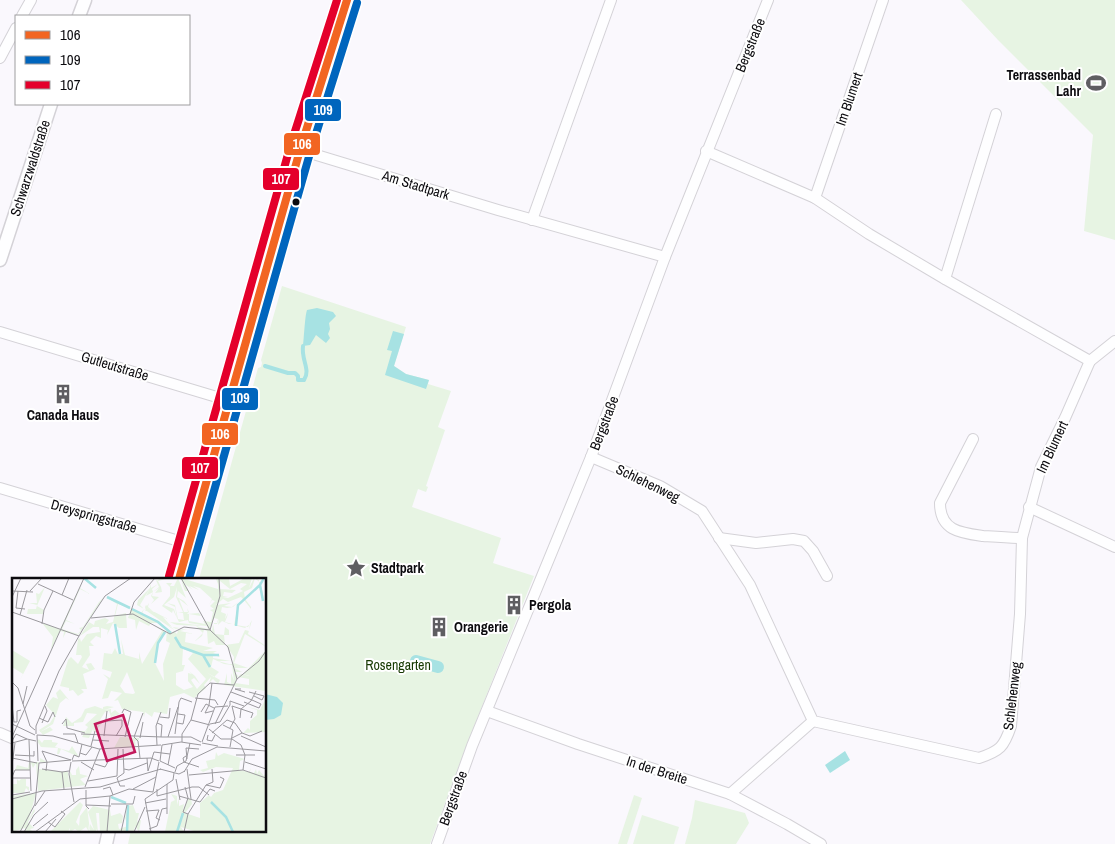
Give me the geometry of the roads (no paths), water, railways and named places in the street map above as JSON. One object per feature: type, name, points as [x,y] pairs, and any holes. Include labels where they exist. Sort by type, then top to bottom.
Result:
[{"type":"street","points":[[23,15],[31,0]]},
{"type":"street","points":[[79,15],[85,0]]},
{"type":"street","points":[[179,578],[300,150],[348,0]]},
{"type":"street","points":[[532,220],[611,0]]},
{"type":"street","name":"Bergstraße","points":[[437,844],[486,711],[591,458],[665,257],[768,0]]},
{"type":"street","name":"Im Blumert","points":[[815,198],[883,0]]},
{"type":"street","points":[[2,50],[15,30]]},
{"type":"street","name":"Schwarzwaldstraße","points":[[0,260],[51,105]]},
{"type":"street","points":[[945,279],[996,114]]},
{"type":"street","name":"Am Stadtpark","points":[[300,150],[532,220],[665,257]]},
{"type":"street","points":[[706,151],[815,198],[869,234],[1090,361]]},
{"type":"street","name":"Gutleutstraße","points":[[0,332],[230,400]]},
{"type":"street","name":"Im Blumert","points":[[1029,507],[1041,466],[1066,418],[1090,361],[1115,341]]},
{"type":"street","points":[[973,439],[940,503],[940,514],[948,526],[962,534],[1022,538]]},
{"type":"street","name":"Schlehenweg","points":[[591,458],[660,486],[702,511],[750,585],[812,721],[979,758],[1000,749],[1011,726],[1020,614],[1022,538],[1029,507]]},
{"type":"street","name":"Dreyspringstraße","points":[[0,488],[189,544]]},
{"type":"street","points":[[1029,507],[1115,547]]},
{"type":"street","points":[[719,538],[756,542],[793,539],[804,542],[813,551],[827,576]]},
{"type":"street","name":"In der Breite","points":[[486,711],[578,744],[730,794],[821,844]]},
{"type":"street","points":[[730,794],[812,721]]},
{"type":"street","points":[[0,733],[12,738]]},
{"type":"water","points":[[317,308],[333,312],[336,316],[329,323],[330,329],[328,334],[330,338],[326,343],[316,335],[310,345],[303,346],[307,310]]},
{"type":"water","points":[[393,331],[404,334],[394,366],[406,374],[429,380],[426,389],[385,375],[392,351],[387,350]]},
{"type":"water","points":[[266,694],[277,697],[283,703],[281,715],[274,719],[266,720]]},
{"type":"water","points":[[845,751],[850,760],[830,773],[825,765]]},
{"type":"waterway","points":[[265,366],[288,373],[295,373],[298,376],[298,380],[304,380],[307,372],[303,356],[303,346]]},
{"type":"waterway","points":[[416,661],[438,667]]},
{"type":"place","name":"Terrassenbad Lahr","points":[[1096,83]]},
{"type":"place","name":"Canada Haus","points":[[63,394]]},
{"type":"place","name":"Stadtpark","points":[[356,568]]},
{"type":"place","name":"Pergola","points":[[514,605]]},
{"type":"place","name":"Orangerie","points":[[439,627]]},
{"type":"park label","name":"Rosengarten","points":[[398,665]]}]
